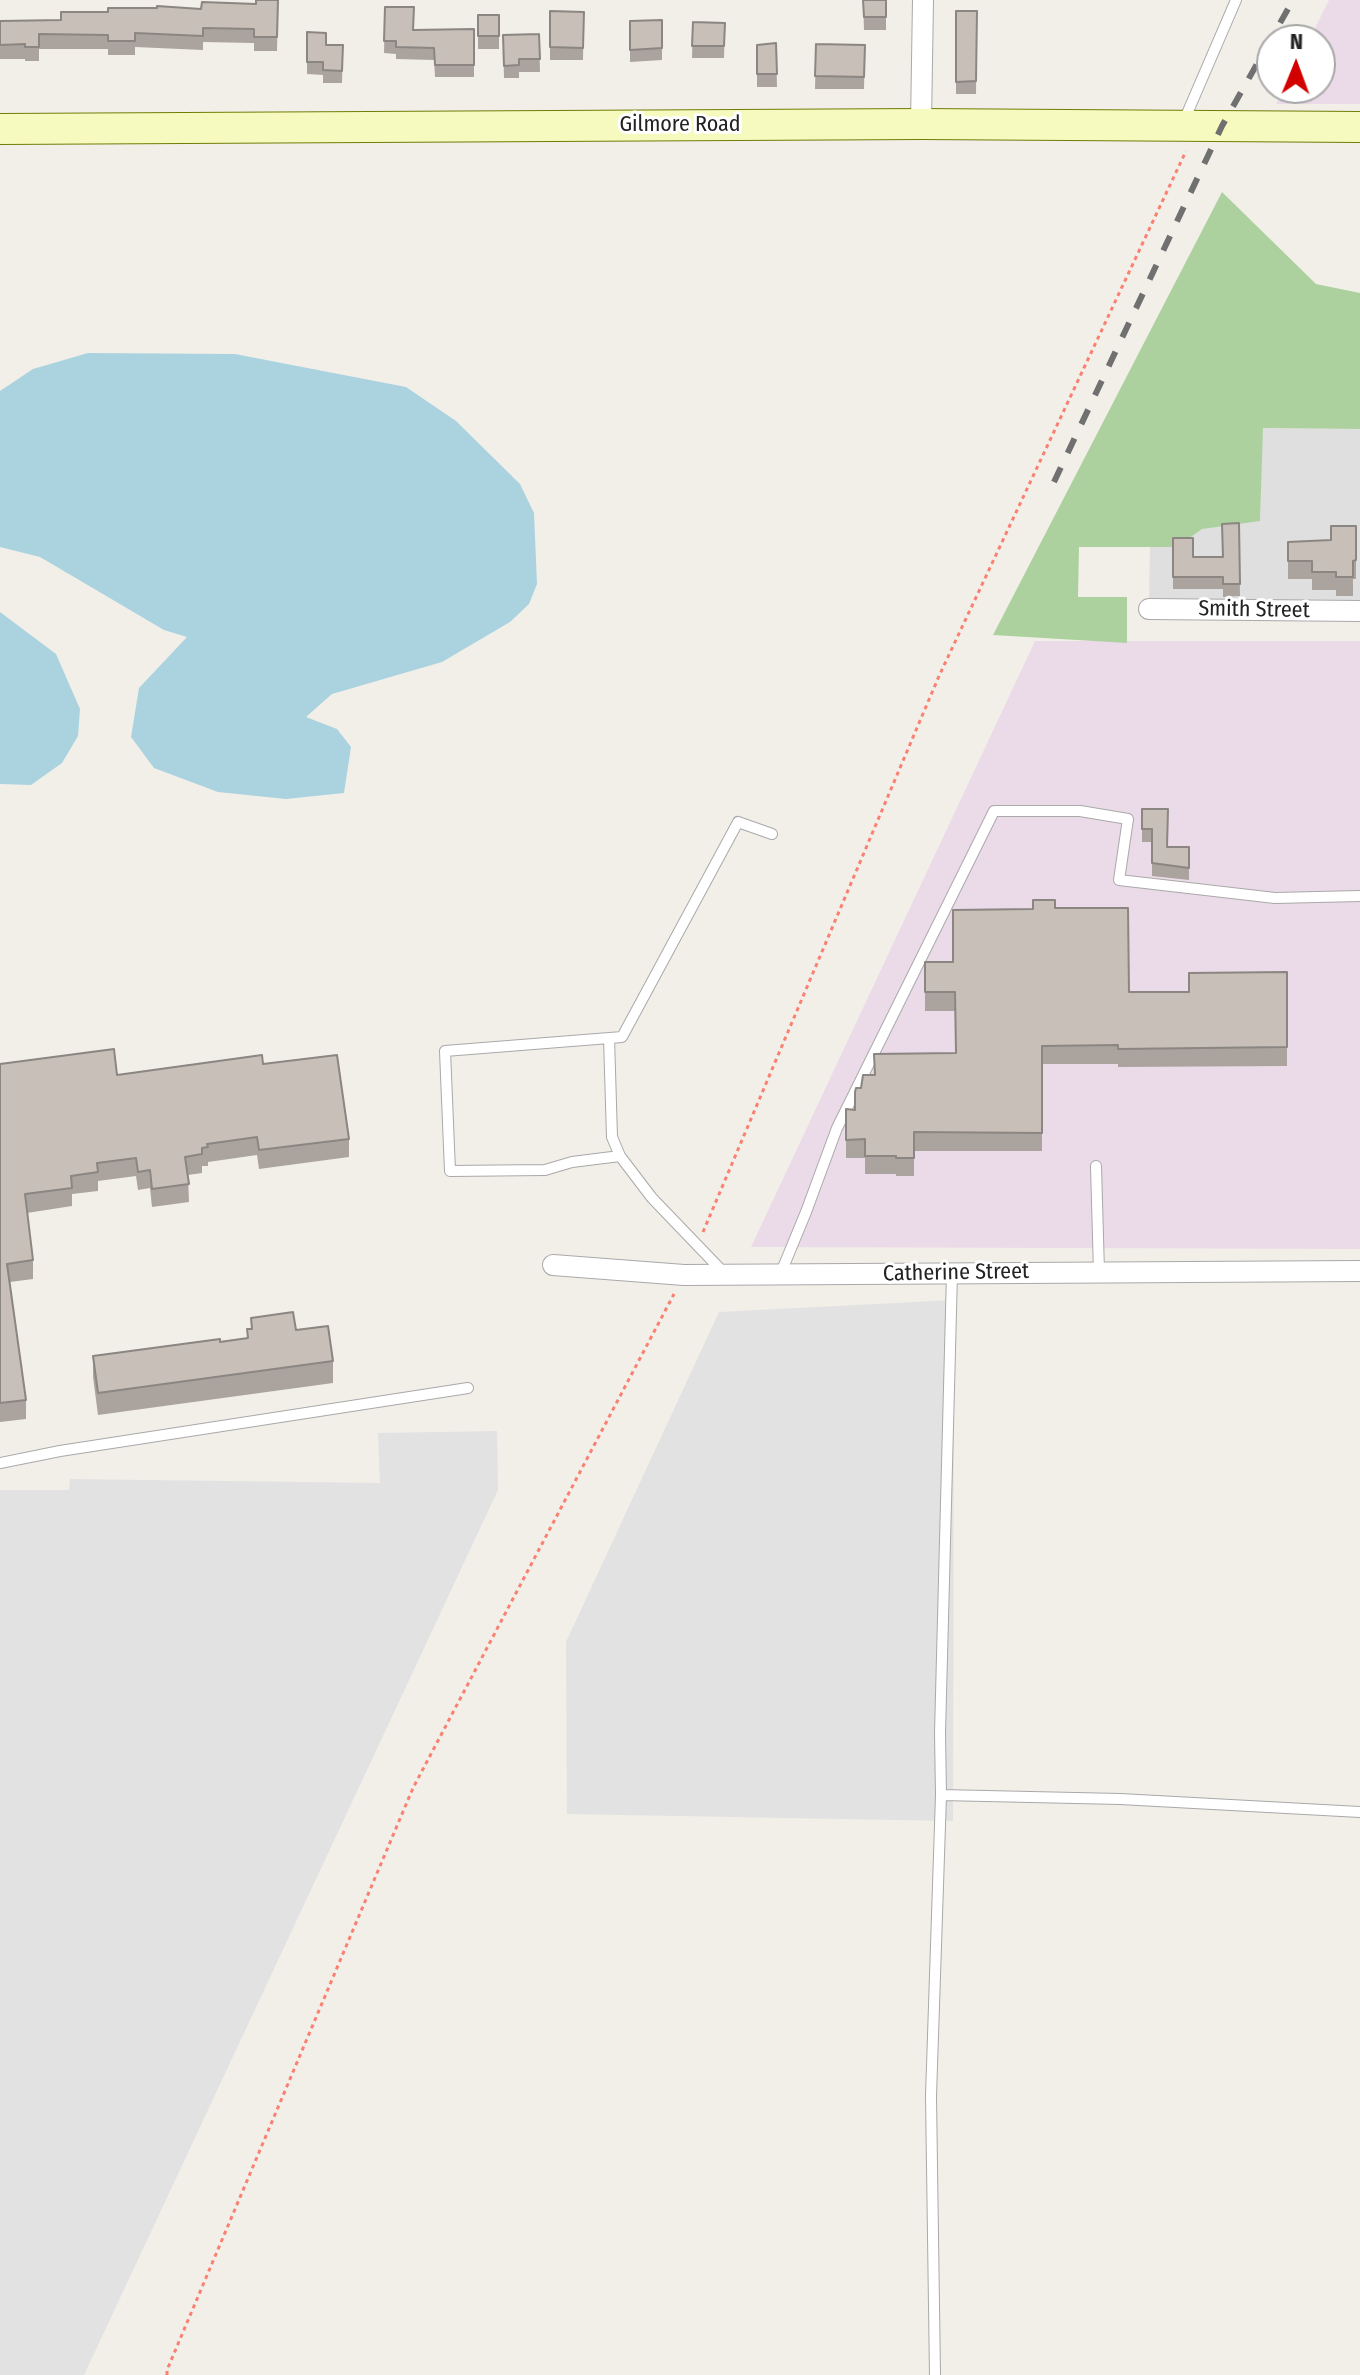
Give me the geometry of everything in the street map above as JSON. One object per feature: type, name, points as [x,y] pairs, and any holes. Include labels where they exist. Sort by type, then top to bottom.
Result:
[{"type":"main road","name":"Gilmore Road","points":[[0,129],[921,124],[1360,127]]},
{"type":"street","points":[[921,124],[923,0]]},
{"type":"street","name":"Smith Street","points":[[1149,609],[1360,611]]},
{"type":"street","name":"Catherine Street","points":[[553,1265],[684,1275],[1360,1271]]},
{"type":"lane","points":[[1190,126],[1236,0]]},
{"type":"lane","points":[[780,1275],[837,1128],[994,811],[1080,811],[1128,819],[1119,880],[1275,898],[1360,896]]},
{"type":"lane","points":[[620,1156],[572,1162],[545,1170],[450,1171],[445,1051],[622,1037],[738,822],[772,834]]},
{"type":"lane","points":[[609,1038],[612,1137],[620,1156],[652,1198],[727,1275]]},
{"type":"lane","points":[[1096,1166],[1099,1272]]},
{"type":"lane","points":[[935,2375],[931,2096],[952,1273]]},
{"type":"lane","points":[[0,1463],[468,1388]]},
{"type":"lane","points":[[941,1795],[1120,1799],[1360,1812]]},
{"type":"path","points":[[697,1246],[939,676],[1190,126]]},
{"type":"path","points":[[167,2375],[413,1788],[684,1275]]},
{"type":"shaded area","points":[[1329,0],[1360,0],[1360,104],[1336,104],[1336,24],[1317,24]]},
{"type":"shaded area","points":[[1262,428],[1360,429],[1360,605],[1149,605],[1150,547],[1177,547],[1202,529],[1260,518]]},
{"type":"shaded area","points":[[1035,641],[1360,641],[1360,1249],[751,1247]]},
{"type":"shaded area","points":[[954,1300],[953,1821],[567,1814],[566,1642],[719,1312]]},
{"type":"shaded area","points":[[497,1431],[498,1490],[84,2375],[0,2375],[0,1490],[69,1490],[70,1479],[380,1483],[378,1433]]},
{"type":"green space","points":[[1222,192],[1316,284],[1360,293],[1360,429],[1263,428],[1260,521],[1202,529],[1177,547],[1079,547],[1078,597],[1127,597],[1127,643],[993,635]]},
{"type":"water","points":[[88,353],[235,354],[406,387],[456,421],[520,484],[534,513],[537,584],[529,604],[510,622],[442,662],[332,694],[306,717],[337,729],[351,747],[344,793],[286,799],[218,792],[154,768],[131,737],[139,688],[187,637],[164,630],[40,557],[0,547],[0,391],[33,369]]},
{"type":"water","points":[[0,612],[56,654],[80,709],[78,736],[62,763],[31,785],[0,784]]},
{"type":"building","points":[[256,0],[278,0],[277,37],[254,37],[254,29],[203,28],[203,36],[135,33],[135,41],[108,41],[108,35],[39,34],[39,47],[0,45],[0,21],[61,20],[61,12],[108,12],[108,8],[157,6],[201,9],[202,2],[256,4]]},
{"type":"building","points":[[863,0],[886,0],[886,17],[864,17]]},
{"type":"building","points":[[385,7],[414,7],[413,30],[474,29],[474,65],[435,65],[434,48],[396,47],[396,41],[384,41]]},
{"type":"building","points":[[550,11],[584,12],[583,48],[550,47]]},
{"type":"building","points":[[956,11],[977,11],[976,81],[956,82]]},
{"type":"building","points":[[478,15],[499,15],[499,36],[478,36]]},
{"type":"building","points":[[662,20],[662,48],[630,50],[630,21]]},
{"type":"building","points":[[693,22],[725,23],[724,46],[692,46]]},
{"type":"building","points":[[307,32],[326,33],[326,45],[343,45],[342,71],[323,70],[323,62],[307,62]]},
{"type":"building","points":[[539,34],[540,59],[519,59],[519,65],[504,66],[503,35]]},
{"type":"building","points":[[776,43],[777,74],[757,74],[757,45]]},
{"type":"building","points":[[816,44],[865,45],[864,77],[815,76]]},
{"type":"building","points":[[1239,523],[1240,584],[1223,584],[1223,577],[1173,577],[1173,538],[1193,538],[1193,557],[1223,557],[1222,524]]},
{"type":"building","points":[[1331,526],[1356,526],[1353,577],[1336,577],[1336,572],[1312,572],[1312,561],[1288,561],[1288,542],[1331,540]]},
{"type":"building","points":[[1142,809],[1168,809],[1167,847],[1189,847],[1189,868],[1152,863],[1152,829],[1142,829]]},
{"type":"building","points":[[1033,900],[1055,900],[1055,908],[1128,908],[1129,992],[1189,992],[1189,973],[1287,972],[1287,1047],[1118,1049],[1118,1045],[1042,1046],[1042,1133],[914,1132],[914,1158],[865,1156],[865,1139],[846,1140],[846,1109],[855,1110],[855,1092],[856,1088],[861,1088],[863,1075],[875,1075],[874,1054],[956,1053],[955,992],[925,992],[925,962],[953,962],[953,910],[1033,909]]},
{"type":"building","points":[[114,1049],[117,1075],[262,1055],[263,1064],[337,1055],[349,1139],[259,1150],[257,1137],[207,1144],[208,1147],[202,1148],[202,1154],[185,1157],[189,1184],[152,1189],[150,1170],[138,1172],[136,1158],[97,1163],[98,1172],[71,1176],[72,1188],[25,1194],[33,1260],[7,1264],[26,1400],[0,1403],[0,1064]]},
{"type":"building","points":[[293,1312],[296,1330],[328,1326],[333,1361],[98,1393],[93,1356],[248,1338],[247,1329],[252,1329],[251,1318]]},
{"type":"railway","points":[[1054,482],[1222,126],[1293,0]]}]
